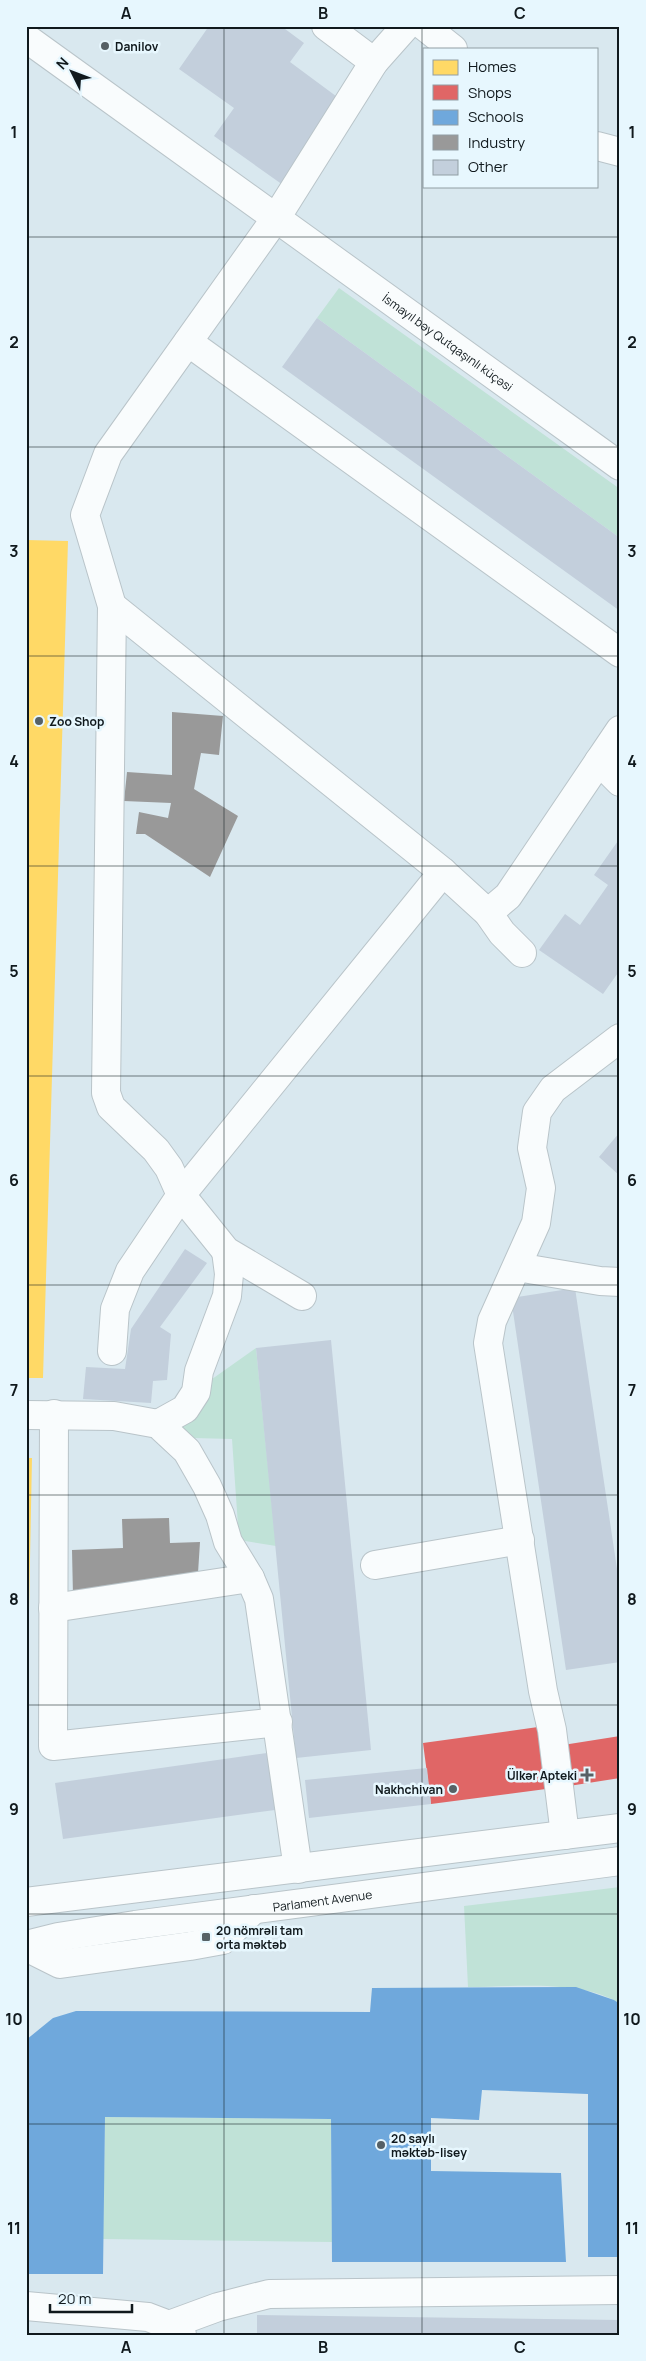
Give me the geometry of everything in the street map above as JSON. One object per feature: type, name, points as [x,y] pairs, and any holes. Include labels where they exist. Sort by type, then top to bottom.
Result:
[{"type":"main road","points":[[326,26],[374,62]]},
{"type":"main road","points":[[302,1296],[226,1251],[181,1195],[170,1168],[156,1150],[111,1107],[106,1093],[112,606],[86,515],[108,454],[276,218],[374,62],[406,26]]},
{"type":"main road","points":[[424,26],[452,48]]},
{"type":"main road","name":"İsmayıl bəy Qutqaşınlı küçəsi","points":[[26,38],[620,466]]},
{"type":"main road","points":[[598,146],[620,152]]},
{"type":"main road","points":[[188,342],[620,653]]},
{"type":"main road","points":[[112,606],[443,872],[488,913],[502,933],[522,953]]},
{"type":"main road","points":[[488,913],[508,896],[620,730]]},
{"type":"main road","points":[[599,761],[620,782]]},
{"type":"main road","points":[[112,1351],[115,1309],[130,1271],[181,1195],[443,872]]},
{"type":"main road","points":[[564,1835],[552,1730],[544,1691],[488,1343],[492,1321],[536,1223],[541,1188],[532,1148],[537,1112],[552,1089],[620,1038]]},
{"type":"main road","points":[[158,1424],[185,1410],[196,1392],[199,1371],[227,1296],[229,1274],[226,1251]]},
{"type":"main road","points":[[517,1267],[600,1281],[620,1282]]},
{"type":"main road","points":[[54,1414],[53,1746],[278,1722]]},
{"type":"main road","points":[[26,1415],[114,1416],[158,1424],[187,1451],[217,1508],[228,1542],[250,1578],[260,1599],[298,1869]]},
{"type":"main road","points":[[375,1565],[520,1540]]},
{"type":"main road","points":[[53,1608],[250,1578]]},
{"type":"main road","points":[[26,1902],[620,1828]]},
{"type":"main road","name":"Parlament Avenue","points":[[26,1946],[135,1925],[620,1861]]},
{"type":"main road","points":[[26,2306],[148,2317],[175,2330],[218,2307],[269,2294],[620,2290]]},
{"type":"green space","points":[[339,288],[620,489],[620,538],[317,318]]},
{"type":"green space","points":[[256,1348],[276,1546],[239,1540],[232,1439],[193,1438],[164,1413]]},
{"type":"green space","points":[[620,1887],[620,2004],[605,1996],[567,1988],[547,1986],[468,1987],[464,1906]]},
{"type":"green space","points":[[105,2117],[331,2119],[332,2242],[103,2239]]},
{"type":"building: Homes","points":[[26,540],[68,541],[43,1378],[26,1378]]},
{"type":"building: Homes","points":[[26,1458],[32,1458],[28,1660],[26,1660]]},
{"type":"building: Shops","points":[[538,1727],[546,1789],[431,1804],[423,1743]]},
{"type":"building: Shops","points":[[620,1736],[620,1778],[569,1786],[563,1745]]},
{"type":"building: Schools","name":"20 saylı məktəb-lisey","points":[[576,1987],[614,2000],[620,2004],[620,2257],[588,2257],[588,2094],[482,2090],[479,2120],[431,2118],[431,2171],[561,2173],[566,2262],[332,2262],[331,2119],[105,2117],[103,2274],[26,2274],[26,2040],[53,2018],[76,2011],[370,2012],[372,1988]]},
{"type":"building: Industry","points":[[172,712],[223,716],[219,755],[201,753],[194,789],[238,816],[210,877],[145,834],[136,834],[139,812],[168,818],[171,803],[124,801],[127,772],[172,775]]},
{"type":"building: Industry","points":[[169,1518],[170,1543],[200,1542],[198,1573],[73,1596],[72,1550],[123,1548],[122,1519]]},
{"type":"building: Other","points":[[209,26],[281,26],[304,43],[290,62],[344,102],[283,185],[214,136],[234,108],[179,69]]},
{"type":"building: Other","points":[[317,318],[620,538],[620,611],[282,367]]},
{"type":"building: Other","points":[[620,838],[620,970],[603,994],[539,950],[565,914],[580,925],[608,885],[594,875]]},
{"type":"building: Other","points":[[620,1132],[620,1176],[599,1157]]},
{"type":"building: Other","points":[[185,1249],[207,1263],[160,1327],[171,1334],[167,1380],[153,1381],[151,1403],[83,1399],[86,1367],[125,1369],[131,1329]]},
{"type":"building: Other","points":[[575,1288],[620,1589],[620,1662],[566,1670],[511,1298]]},
{"type":"building: Other","points":[[331,1340],[371,1750],[296,1758],[256,1348]]},
{"type":"building: Other","points":[[267,1753],[275,1810],[63,1839],[55,1783]]},
{"type":"building: Other","points":[[427,1768],[431,1804],[309,1818],[305,1780]]},
{"type":"building: Other","points":[[257,2315],[620,2320],[620,2335],[257,2335]]},
{"type":"place","name":"Danilov","points":[[105,46]]},
{"type":"place","name":"Zoo Shop","points":[[39,721]]},
{"type":"place","name":"Ülkər Apteki","points":[[587,1775]]},
{"type":"place","name":"Nakhchivan","points":[[453,1789]]},
{"type":"place","name":"20 nömrəli tam orta məktəb","points":[[206,1937]]},
{"type":"place","name":"20 saylı məktəb-lisey","points":[[381,2145]]}]
